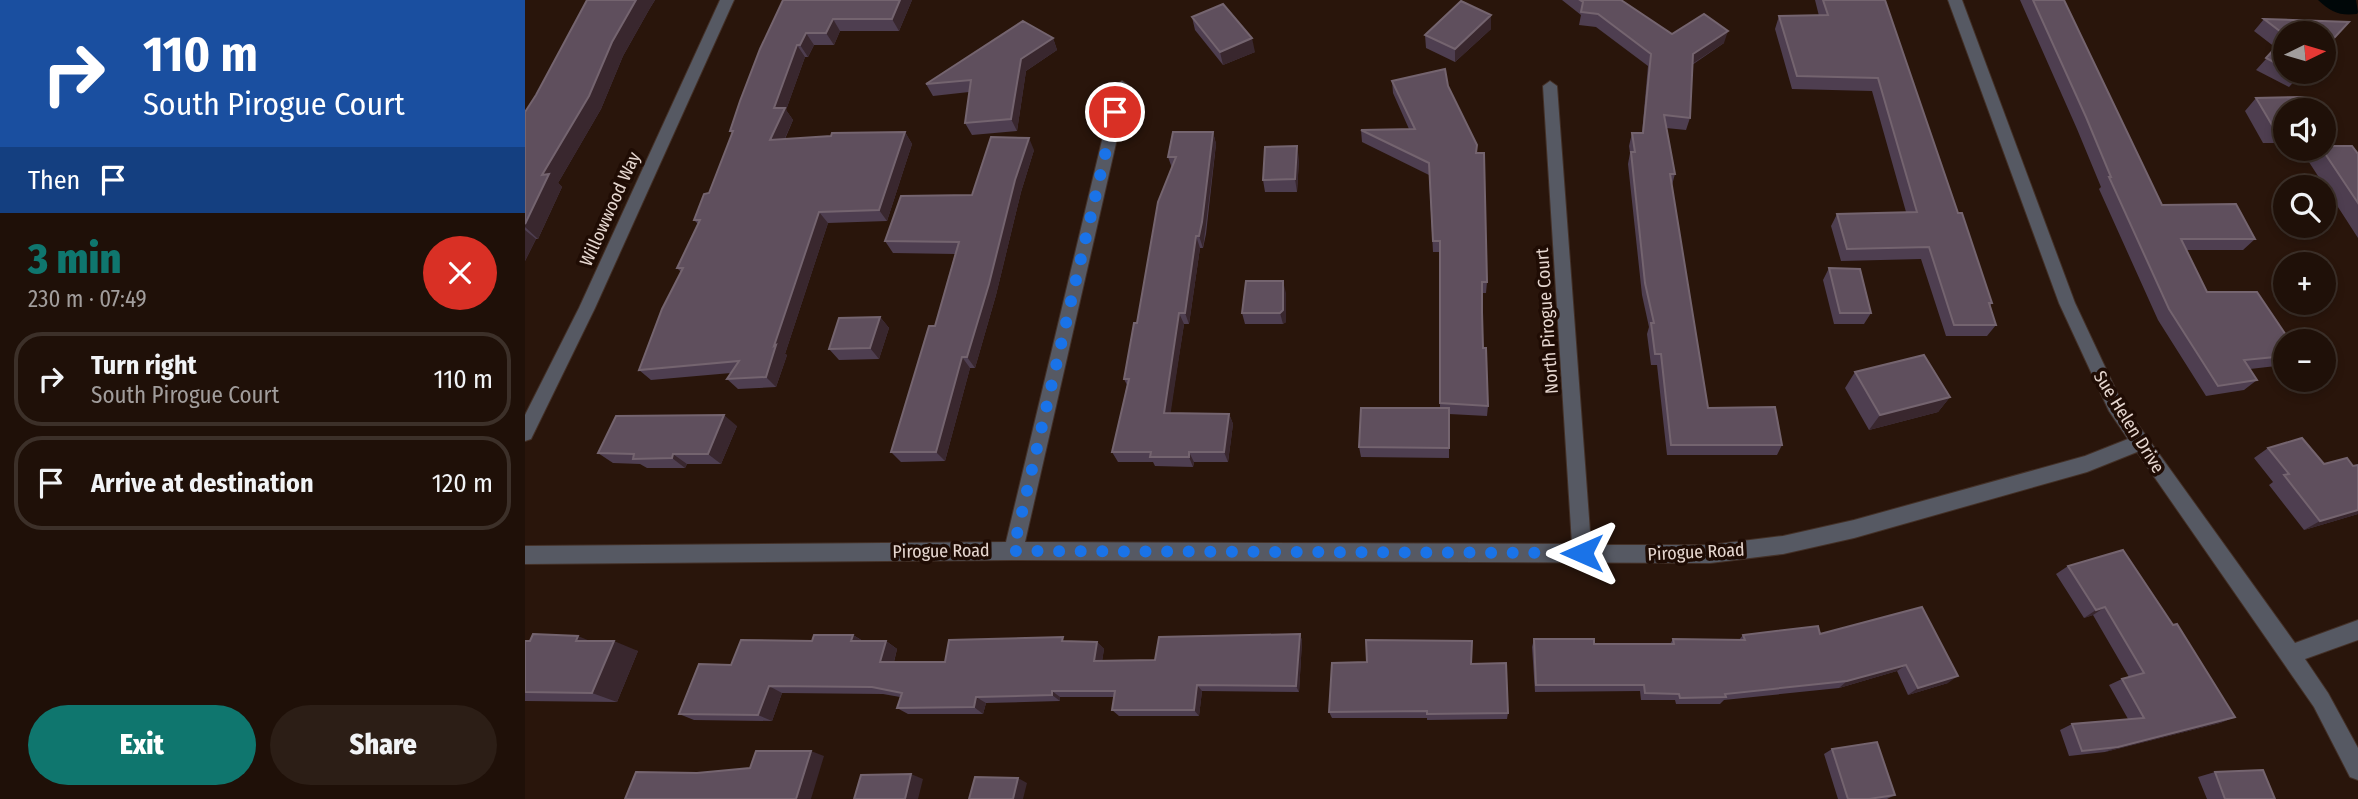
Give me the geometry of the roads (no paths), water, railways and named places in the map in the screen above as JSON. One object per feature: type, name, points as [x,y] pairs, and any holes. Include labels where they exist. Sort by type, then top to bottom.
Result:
[{"type":"street","name":"Willowwood Way","points":[[525,433],[587,308],[727,0]]},
{"type":"street","name":"Sue Helen Drive","points":[[1955,0],[2076,324],[2115,406],[2291,654],[2321,700],[2358,769]]},
{"type":"street","points":[[1013,551],[1122,86]]},
{"type":"street","name":"North Pirogue Court","points":[[1550,86],[1582,553]]},
{"type":"street","name":"Pirogue Road","points":[[525,555],[1013,551],[1710,554],[1783,545],[2087,464],[2139,443]]},
{"type":"street","points":[[2291,654],[2358,630]]}]
